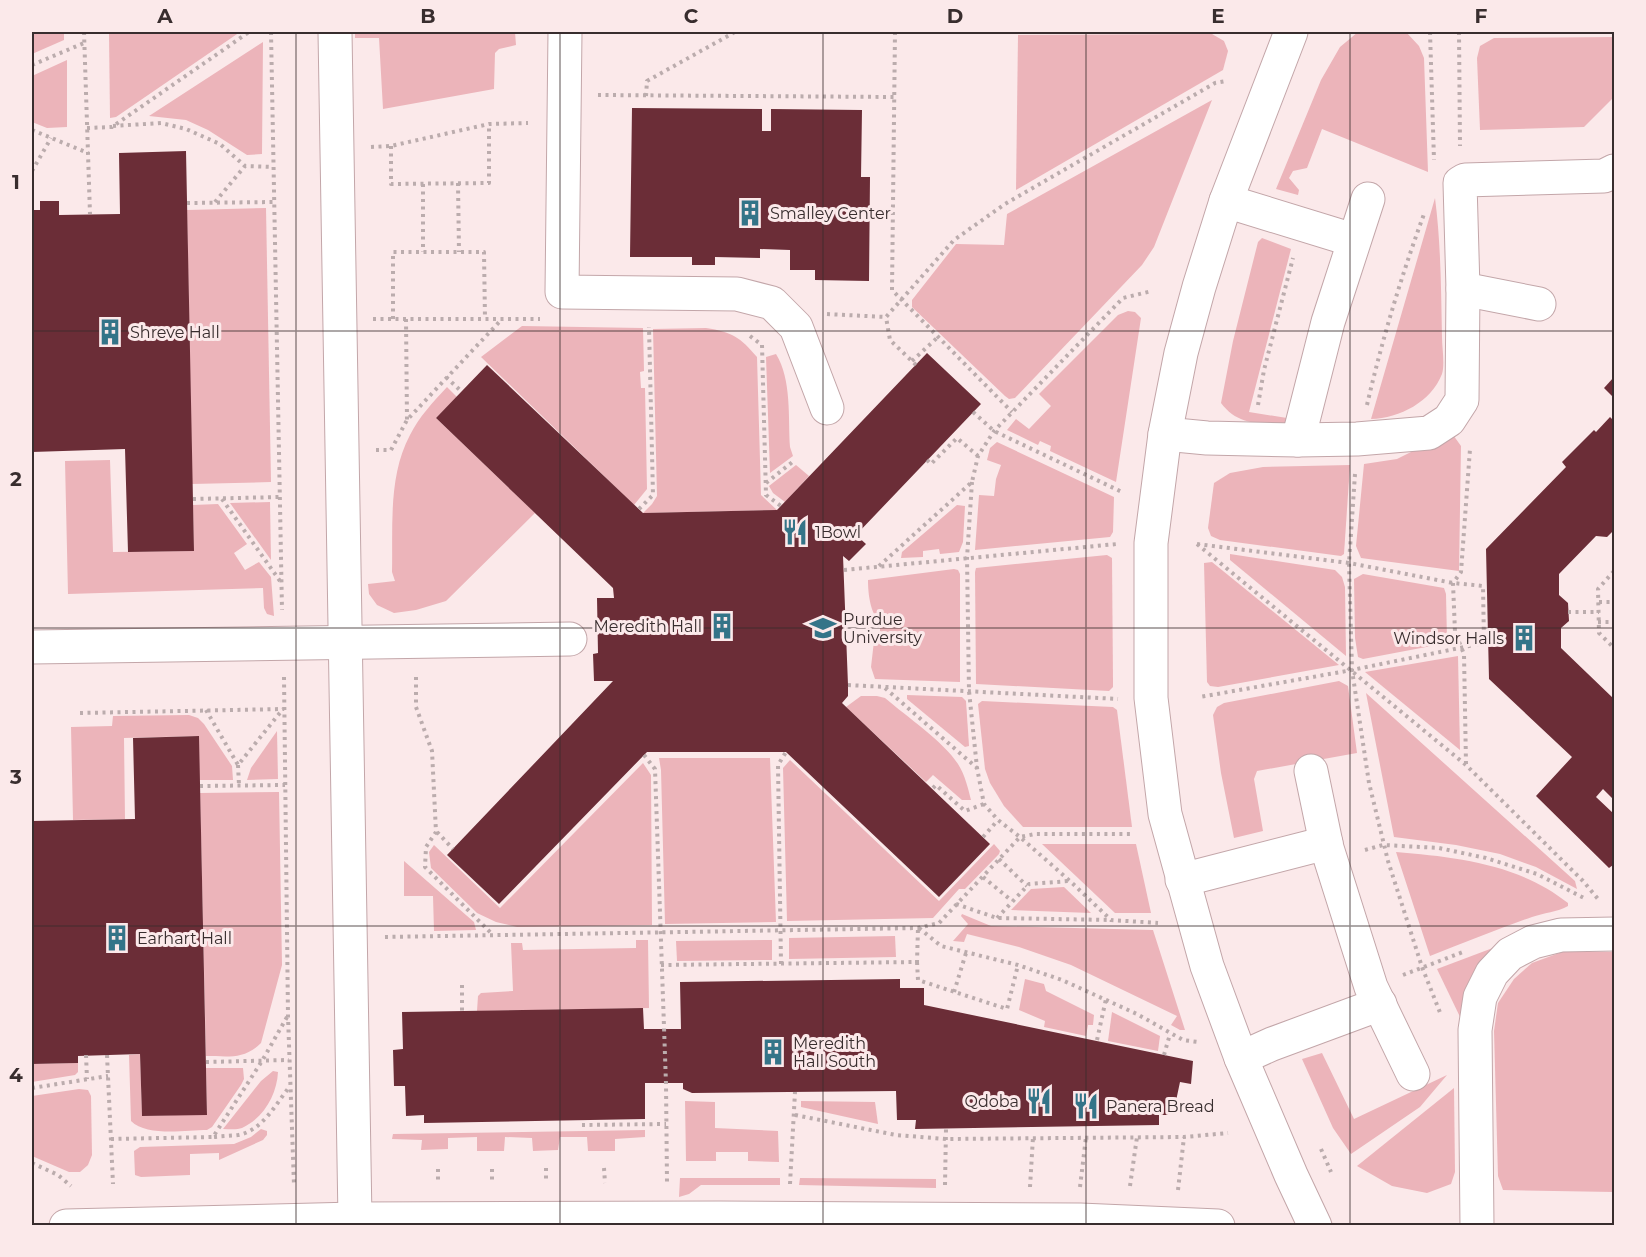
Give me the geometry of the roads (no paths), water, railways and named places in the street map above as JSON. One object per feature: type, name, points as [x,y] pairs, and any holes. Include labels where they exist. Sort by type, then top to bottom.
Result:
[{"type":"street","points":[[335,32],[355,1219]]},
{"type":"street","points":[[565,32],[562,292],[736,294],[772,303],[796,327],[827,408]]},
{"type":"street","points":[[1291,32],[1249,135],[1226,201],[1181,353],[1165,434],[1151,543],[1151,698],[1165,814],[1207,966],[1241,1058],[1315,1226]]},
{"type":"street","points":[[1165,434],[1207,438],[1298,440],[1358,439],[1429,433],[1449,420],[1462,400],[1462,289],[1458,189],[1447,177],[1465,180],[1604,176],[1614,171]]},
{"type":"street","points":[[1298,440],[1328,322],[1368,199]]},
{"type":"street","points":[[1226,201],[1353,240]]},
{"type":"street","points":[[1462,289],[1539,304]]},
{"type":"street","points":[[32,647],[570,639]]},
{"type":"street","points":[[1311,771],[1328,851],[1371,987],[1413,1074]]},
{"type":"street","points":[[1182,880],[1328,851]]},
{"type":"street","points":[[1477,1226],[1474,1030],[1480,997],[1492,973],[1510,954],[1533,942],[1561,935],[1614,934]]},
{"type":"street","points":[[1241,1058],[1272,1044],[1380,1004]]},
{"type":"street","points":[[66,1226],[355,1219],[1080,1223],[1218,1226]]},
{"type":"place","name":"Smalley Center","points":[[750,213]]},
{"type":"place","name":"Shreve Hall","points":[[110,332]]},
{"type":"place","name":"1Bowl","points":[[795,532]]},
{"type":"place","name":"Meredith Hall","points":[[722,626]]},
{"type":"place","name":"Purdue University","points":[[823,628]]},
{"type":"place","name":"Windsor Halls","points":[[1524,638]]},
{"type":"place","name":"Earhart Hall","points":[[117,938]]},
{"type":"place","name":"Meredith Hall South","points":[[773,1052]]},
{"type":"place","name":"Qdoba","points":[[1039,1101]]},
{"type":"place","name":"Panera Bread","points":[[1086,1106]]}]
